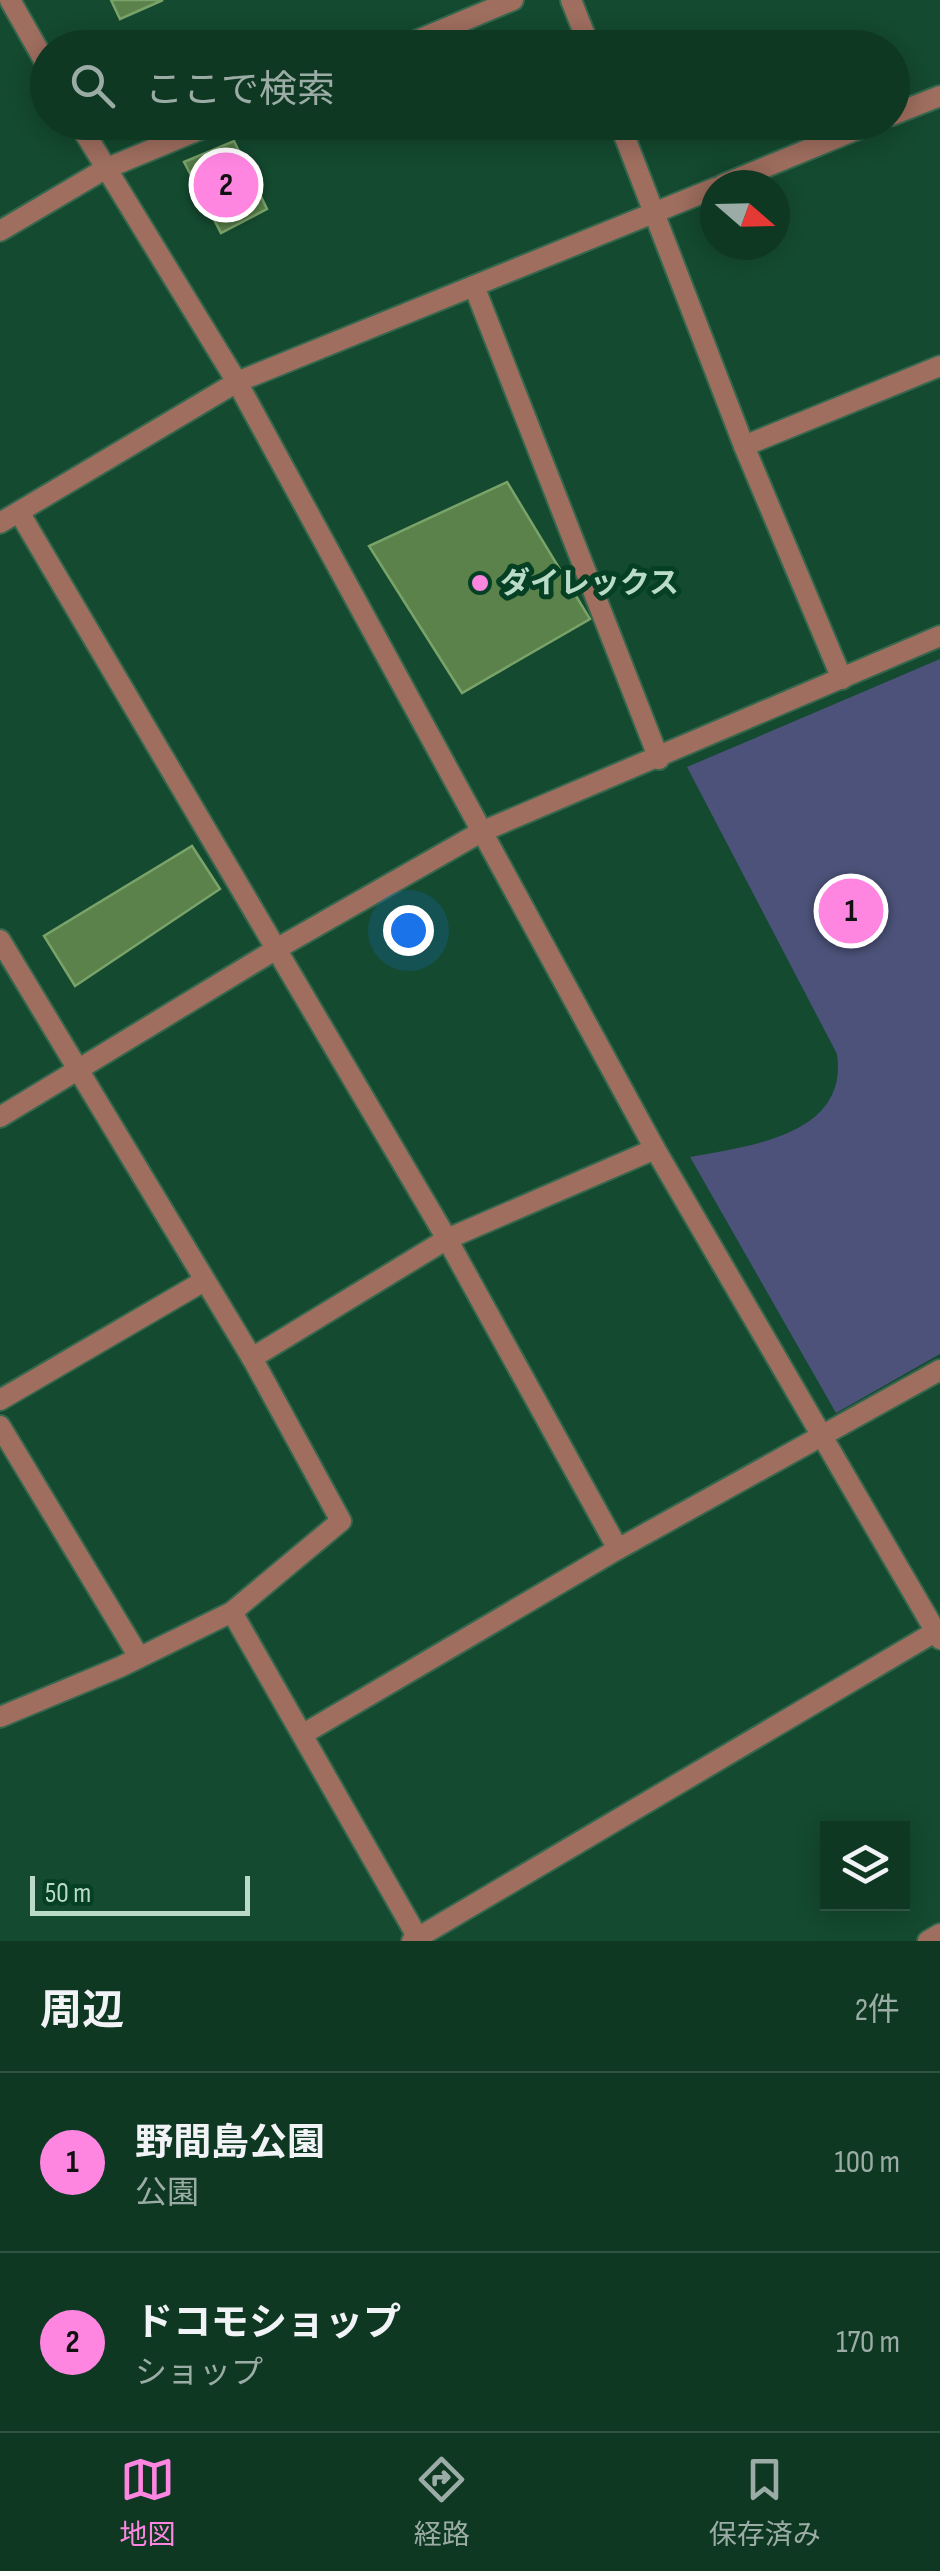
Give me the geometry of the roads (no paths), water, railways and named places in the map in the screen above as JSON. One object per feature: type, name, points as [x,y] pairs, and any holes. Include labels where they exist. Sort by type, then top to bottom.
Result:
[{"type":"street","points":[[10,0],[30,35]]},
{"type":"street","points":[[441,30],[513,0]]},
{"type":"street","points":[[571,0],[583,30]]},
{"type":"street","points":[[910,108],[940,96]]},
{"type":"street","points":[[88,140],[237,382],[654,1149],[939,1633],[415,1939],[305,1734],[232,1612]]},
{"type":"street","points":[[0,231],[105,170],[176,140]]},
{"type":"street","points":[[626,140],[744,446],[842,678]]},
{"type":"street","points":[[758,170],[831,140]]},
{"type":"street","points":[[618,1549],[447,1240],[278,948],[9,518],[237,382],[700,194]]},
{"type":"street","points":[[474,286],[659,759]]},
{"type":"street","points":[[744,446],[940,366]]},
{"type":"street","points":[[0,1117],[78,1074],[278,948],[482,832],[940,636]]},
{"type":"street","points":[[0,940],[252,1358],[341,1521],[232,1612],[138,1658],[0,1717]]},
{"type":"street","points":[[252,1358],[447,1240],[654,1149]]},
{"type":"street","points":[[0,1400],[204,1282]]},
{"type":"street","points":[[305,1734],[618,1549],[940,1370]]},
{"type":"street","points":[[0,1426],[138,1658]]},
{"type":"street","points":[[928,1941],[940,1934]]},
{"type":"place","name":"ドコモショップ","points":[[226,185]]},
{"type":"place","name":"ダイレックス","points":[[480,583]]},
{"type":"place","name":"野間島公園","points":[[851,911]]}]
